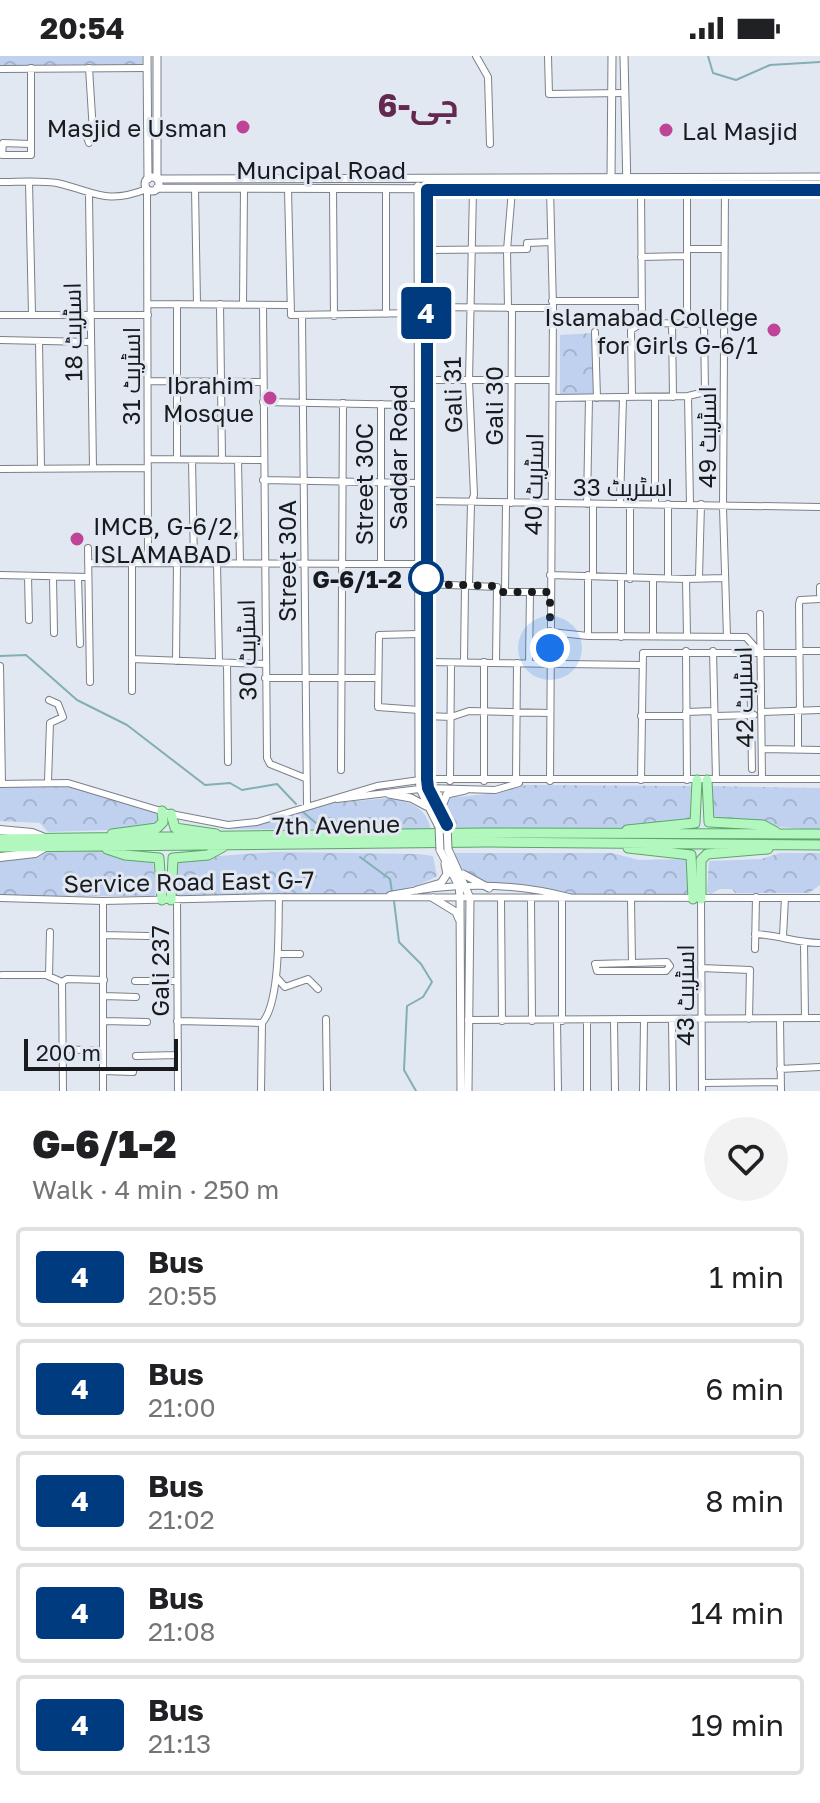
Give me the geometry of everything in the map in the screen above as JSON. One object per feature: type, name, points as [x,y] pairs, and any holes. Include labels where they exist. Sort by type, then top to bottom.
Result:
[{"type":"main road","points":[[612,833],[646,825],[695,823],[702,780]]},
{"type":"main road","points":[[702,780],[709,822],[763,825],[780,834]]},
{"type":"main road","points":[[166,813],[175,828],[227,842]]},
{"type":"main road","points":[[101,842],[129,829],[157,828],[166,813]]},
{"type":"main road","points":[[0,830],[32,833],[46,843]]},
{"type":"main road","points":[[612,833],[820,834]]},
{"type":"main road","name":"7th Avenue","points":[[227,842],[402,834],[612,833]]},
{"type":"main road","points":[[0,839],[46,843]]},
{"type":"main road","points":[[101,842],[125,855],[159,858],[170,900]]},
{"type":"main road","points":[[170,900],[173,858],[208,855],[227,842]]},
{"type":"main road","points":[[0,847],[46,843]]},
{"type":"main road","points":[[0,857],[35,853],[46,843]]},
{"type":"main road","name":"7th Avenue","points":[[46,843],[820,845]]},
{"type":"main road","points":[[608,844],[640,851],[691,855],[697,899]]},
{"type":"main road","points":[[697,899],[701,860],[707,854],[756,853],[779,846]]},
{"type":"street","points":[[147,56],[154,182]]},
{"type":"street","points":[[0,182],[59,184],[89,196],[120,197],[147,189],[154,182],[157,168],[157,56]]},
{"type":"street","points":[[476,56],[488,77],[490,144]]},
{"type":"street","points":[[548,56],[549,94],[624,93]]},
{"type":"street","points":[[611,189],[612,56]]},
{"type":"street","points":[[624,56],[627,189]]},
{"type":"street","points":[[31,68],[31,144],[31,155],[2,155],[3,143],[31,144]]},
{"type":"street","points":[[89,68],[91,133]]},
{"type":"street","points":[[0,69],[147,68]]},
{"type":"street","points":[[157,168],[169,179]]},
{"type":"street","points":[[687,323],[687,253],[691,189],[695,177]]},
{"type":"street","points":[[154,182],[169,179],[820,177]]},
{"type":"street","name":"Saddar Road","points":[[422,179],[427,250],[426,501],[418,634],[423,784]]},
{"type":"street","points":[[29,182],[32,314]]},
{"type":"street","name":"Muncipal Road","points":[[154,182],[195,188],[820,190]]},
{"type":"street","points":[[195,188],[197,304]]},
{"type":"street","points":[[243,305],[244,188]]},
{"type":"street","points":[[333,188],[334,316]]},
{"type":"street","name":"اسٹریٹ 31","points":[[147,189],[148,563]]},
{"type":"street","points":[[288,189],[291,315],[418,313]]},
{"type":"street","points":[[386,189],[386,314]]},
{"type":"street","name":"Saddar Road","points":[[423,189],[417,405],[417,483],[426,584],[427,716],[423,784]]},
{"type":"street","name":"اسٹریٹ 40","points":[[550,189],[555,365],[552,380],[551,632],[548,664],[550,781]]},
{"type":"street","points":[[641,189],[642,323]]},
{"type":"street","name":"اسٹریٹ 49","points":[[725,189],[723,508],[727,637]]},
{"type":"street","name":"Gali 31","points":[[464,662],[471,503],[474,495],[469,381],[473,190]]},
{"type":"street","name":"Gali 30","points":[[496,663],[509,504],[511,380],[507,250],[512,190]]},
{"type":"street","name":"اسٹریٹ 18","points":[[89,196],[93,468]]},
{"type":"street","points":[[427,250],[527,249],[527,243],[551,242]]},
{"type":"street","points":[[641,257],[724,249]]},
{"type":"street","points":[[426,307],[510,308],[641,301]]},
{"type":"street","points":[[148,304],[289,305]]},
{"type":"street","points":[[177,304],[177,459]]},
{"type":"street","points":[[220,304],[222,460]]},
{"type":"street","name":"اسٹریٹ 30","points":[[263,305],[262,563],[267,758],[270,764],[305,778]]},
{"type":"street","points":[[0,315],[148,315]]},
{"type":"street","name":"Street 30A","points":[[302,316],[307,805]]},
{"type":"street","points":[[632,397],[630,333],[642,323],[724,324]]},
{"type":"street","points":[[672,323],[673,397]]},
{"type":"street","points":[[553,398],[673,397],[705,392],[704,324]]},
{"type":"street","points":[[588,636],[595,332]]},
{"type":"street","points":[[0,340],[90,342]]},
{"type":"street","points":[[39,341],[41,468]]},
{"type":"street","points":[[425,380],[552,380]]},
{"type":"street","points":[[148,381],[263,382]]},
{"type":"street","points":[[688,396],[690,504]]},
{"type":"street","points":[[655,397],[655,503]]},
{"type":"street","points":[[620,504],[623,398]]},
{"type":"street","points":[[263,402],[417,405]]},
{"type":"street","points":[[341,770],[343,403]]},
{"type":"street","name":"Street 30C","points":[[381,404],[381,564]]},
{"type":"street","points":[[148,459],[263,460]]},
{"type":"street","points":[[192,460],[194,563]]},
{"type":"street","points":[[238,460],[240,563]]},
{"type":"street","points":[[0,469],[148,468]]},
{"type":"street","points":[[263,480],[417,483]]},
{"type":"street","name":"اسٹریٹ 33","points":[[426,501],[701,504],[723,508],[820,507]]},
{"type":"street","points":[[630,504],[630,579]]},
{"type":"street","points":[[668,504],[668,579]]},
{"type":"street","points":[[699,577],[701,504]]},
{"type":"street","points":[[88,548],[90,682]]},
{"type":"street","points":[[88,563],[422,564]]},
{"type":"street","points":[[132,563],[132,691]]},
{"type":"street","points":[[176,661],[177,563]]},
{"type":"street","points":[[217,563],[228,762]]},
{"type":"street","points":[[0,575],[88,577]]},
{"type":"street","points":[[550,575],[653,580],[725,578]]},
{"type":"street","points":[[28,576],[29,620]]},
{"type":"street","points":[[53,577],[54,633]]},
{"type":"street","points":[[78,577],[80,644]]},
{"type":"street","points":[[621,578],[621,637]]},
{"type":"street","points":[[687,578],[687,636]]},
{"type":"street","points":[[653,580],[653,636]]},
{"type":"street","points":[[426,584],[550,592]]},
{"type":"street","points":[[529,663],[530,592]]},
{"type":"street","points":[[798,749],[800,600],[820,592]]},
{"type":"street","name":"اسٹریٹ 42","points":[[760,614],[762,779]]},
{"type":"street","points":[[551,632],[588,636],[749,638],[760,653]]},
{"type":"street","points":[[418,634],[379,634],[378,709],[419,710]]},
{"type":"street","points":[[686,651],[686,714],[702,780]]},
{"type":"street","points":[[702,780],[714,714],[713,651]]},
{"type":"street","points":[[641,780],[643,653],[820,651]]},
{"type":"street","points":[[750,654],[752,769]]},
{"type":"street","points":[[132,659],[265,664]]},
{"type":"street","points":[[426,662],[641,665]]},
{"type":"street","points":[[484,662],[484,781]]},
{"type":"street","points":[[450,781],[451,663]]},
{"type":"street","points":[[516,780],[517,663]]},
{"type":"street","points":[[1,666],[1,784],[48,781],[84,786],[166,813],[228,825],[257,822],[377,786],[516,780],[817,780]]},
{"type":"street","points":[[265,678],[378,678]]},
{"type":"street","points":[[48,781],[50,723],[63,717],[58,704],[49,700]]},
{"type":"street","points":[[427,716],[451,717],[483,710],[549,713]]},
{"type":"street","points":[[641,716],[751,715],[820,710]]},
{"type":"street","points":[[762,749],[820,750]]},
{"type":"street","points":[[329,799],[389,794],[423,784],[465,790],[495,790],[527,781]]},
{"type":"street","points":[[423,784],[432,809],[443,826]]},
{"type":"street","points":[[423,784],[442,811]]},
{"type":"street","points":[[417,890],[444,879],[447,874],[442,811],[445,796],[465,790]]},
{"type":"street","points":[[389,794],[411,798],[432,809]]},
{"type":"street","points":[[444,851],[467,878],[489,888]]},
{"type":"street","points":[[444,851],[463,886]]},
{"type":"street","points":[[452,859],[465,898],[468,1020],[461,1091]]},
{"type":"street","name":"Service Road East G-7","points":[[378,898],[417,890],[463,886],[527,888],[574,898]]},
{"type":"street","name":"Service Road East G-7","points":[[0,898],[103,901],[279,897],[631,900],[820,896]]},
{"type":"street","points":[[261,1091],[262,1023],[267,1017],[277,978],[279,897]]},
{"type":"street","points":[[755,949],[756,897]]},
{"type":"street","points":[[433,898],[456,912],[460,921]]},
{"type":"street","points":[[465,898],[460,921],[464,1059],[468,1091]]},
{"type":"street","points":[[783,936],[785,898]]},
{"type":"street","points":[[501,899],[502,1021]]},
{"type":"street","points":[[531,899],[532,1021]]},
{"type":"street","points":[[558,1091],[562,899]]},
{"type":"street","name":"اسٹریٹ 43","points":[[697,899],[702,1087]]},
{"type":"street","name":"Gali 237","points":[[170,900],[177,981],[178,1091]]},
{"type":"street","points":[[631,900],[632,971]]},
{"type":"street","points":[[103,901],[103,1091]]},
{"type":"street","points":[[49,976],[50,932]]},
{"type":"street","points":[[755,934],[783,936],[790,942],[820,943]]},
{"type":"street","points":[[103,935],[148,936]]},
{"type":"street","points":[[804,943],[805,1018]]},
{"type":"street","points":[[278,954],[300,954]]},
{"type":"street","points":[[632,962],[667,962],[670,966],[666,971],[632,971],[596,966],[632,962]]},
{"type":"street","points":[[701,968],[750,970],[749,1019]]},
{"type":"street","points":[[2,975],[49,976],[63,981],[104,980]]},
{"type":"street","points":[[277,978],[285,987],[308,979],[318,989]]},
{"type":"street","points":[[63,981],[63,1091]]},
{"type":"street","points":[[135,981],[177,981]]},
{"type":"street","points":[[104,996],[136,997]]},
{"type":"street","points":[[468,1020],[820,1018]]},
{"type":"street","points":[[326,1019],[327,1091]]},
{"type":"street","points":[[672,1020],[673,1091]]},
{"type":"street","points":[[780,1020],[781,1091]]},
{"type":"street","points":[[104,1021],[147,1022]]},
{"type":"street","points":[[177,1021],[262,1023]]},
{"type":"street","points":[[587,1021],[587,1091]]},
{"type":"street","points":[[614,1021],[615,1091]]},
{"type":"street","points":[[643,1091],[644,1021]]},
{"type":"street","points":[[63,1049],[103,1051]]},
{"type":"street","points":[[136,1056],[178,1055]]},
{"type":"street","points":[[780,1069],[820,1067]]},
{"type":"street","points":[[103,1071],[133,1072]]},
{"type":"street","points":[[702,1087],[780,1082]]},
{"type":"green space","points":[[0,56],[142,56],[142,65],[0,66]]},
{"type":"green space","points":[[594,333],[595,397],[560,396],[560,335]]},
{"type":"green space","points":[[59,782],[157,812],[160,817],[155,823],[108,830],[48,832],[40,823],[0,821],[0,783]]},
{"type":"green space","points":[[526,785],[691,786],[690,819],[611,830],[451,832],[443,804],[446,798],[497,793]]},
{"type":"green space","points":[[714,786],[820,788],[820,830],[709,822],[709,789]]},
{"type":"green space","points":[[390,798],[416,807],[429,822],[431,830],[218,829],[243,827],[333,803]]},
{"type":"green space","points":[[46,851],[101,852],[119,858],[153,860],[156,893],[154,896],[0,896],[0,857],[40,856]]},
{"type":"green space","points":[[274,852],[433,856],[437,876],[412,887],[347,898],[173,897],[176,859]]},
{"type":"green space","points":[[453,853],[612,853],[639,860],[689,859],[689,894],[618,898],[517,890],[476,881],[462,869]]},
{"type":"green space","points":[[780,853],[820,853],[820,885],[809,893],[735,893],[732,889],[720,889],[711,894],[707,892],[709,861],[761,859]]},
{"type":"waterway","points":[[708,56],[713,73],[736,80],[770,65],[820,62]]},
{"type":"waterway","points":[[0,656],[26,655],[77,700],[127,725],[205,785],[230,783],[242,790],[277,784],[296,804]]},
{"type":"waterway","points":[[303,812],[324,830]]},
{"type":"waterway","points":[[360,857],[390,879],[392,892]]},
{"type":"waterway","points":[[394,901],[399,942],[421,964],[432,982],[423,997],[407,1006],[404,1070],[416,1091]]},
{"type":"bus line","name":"4","points":[[447,825],[428,788],[427,779],[427,190],[820,190]]},
{"type":"place","name":"Masjid e Usman","points":[[243,127]]},
{"type":"place","name":"Lal Masjid","points":[[666,130]]},
{"type":"place","name":"Islamabad College for Girls G-6/1","points":[[774,330]]},
{"type":"place","name":"Ibrahim Mosque","points":[[270,398]]},
{"type":"place","name":"IMCB, G-6/2, ISLAMABAD","points":[[77,539]]},
{"type":"place","name":"G-6/1-2","points":[[426,578]]},
{"type":"district","name":"جی-6","points":[[418,105]]},
{"type":"route","points":[[426,578],[426,584],[494,586],[498,592],[550,592],[550,648]]}]
